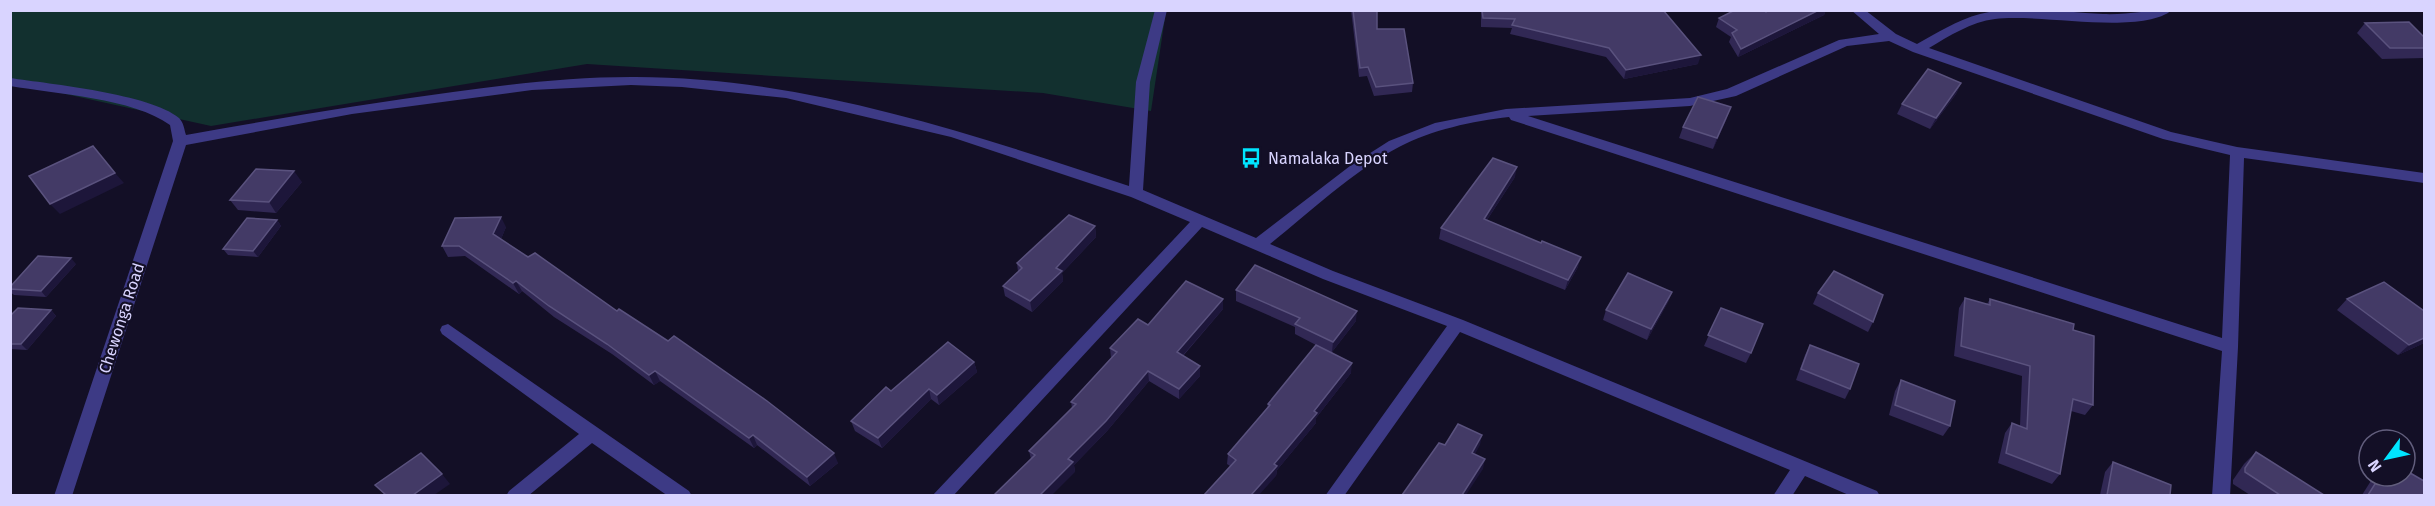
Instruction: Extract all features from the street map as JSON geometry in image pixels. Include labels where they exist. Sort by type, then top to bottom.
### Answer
[{"type":"street","points":[[1136,193],[1143,82],[1161,10]]},
{"type":"street","points":[[1857,10],[1891,37],[1918,49],[2168,136],[2237,152],[2424,178]]},
{"type":"street","points":[[1918,49],[1960,26],[1992,15],[2032,13],[2133,19],[2151,17],[2166,10]]},
{"type":"street","points":[[1258,245],[1355,169],[1394,144],[1440,126],[1506,113],[1690,102],[1731,93],[1844,43],[1891,37]]},
{"type":"street","points":[[10,82],[117,101],[163,113],[176,123],[180,141],[352,110],[521,87],[631,81],[682,82],[786,94],[954,133],[1136,193],[1199,221],[1457,324],[1871,495]]},
{"type":"street","points":[[1506,113],[2230,347]]},
{"type":"street","name":"Chewonga Road","points":[[63,495],[180,141]]},
{"type":"street","points":[[2221,495],[2230,347],[2237,152]]},
{"type":"street","points":[[941,495],[1199,221]]},
{"type":"street","points":[[1334,495],[1457,324]]},
{"type":"street","points":[[448,330],[591,434],[683,495]]},
{"type":"street","points":[[514,495],[591,434]]},
{"type":"street","points":[[1782,495],[1801,468]]},
{"type":"green space","points":[[11,11],[1166,11],[1151,111],[1043,93],[587,64],[211,126],[11,82]]},
{"type":"building","points":[[1353,10],[1377,10],[1377,29],[1404,29],[1413,83],[1376,87],[1368,67],[1360,68]]},
{"type":"building","points":[[1482,10],[1663,10],[1701,55],[1626,70],[1609,48],[1512,25],[1515,19],[1483,18]]},
{"type":"building","points":[[1735,10],[1764,10],[1766,12],[1768,10],[1819,10],[1741,49],[1732,33],[1737,30],[1719,18]]},
{"type":"building","points":[[2409,22],[2424,37],[2424,48],[2390,48],[2365,23]]},
{"type":"building","points":[[1928,69],[1961,83],[1936,118],[1902,104]]},
{"type":"building","points":[[1698,97],[1731,107],[1717,138],[1683,127]]},
{"type":"building","points":[[93,146],[115,173],[50,204],[29,176]]},
{"type":"building","points":[[1493,158],[1517,167],[1484,219],[1581,257],[1568,280],[1441,228]]},
{"type":"building","points":[[256,169],[294,171],[269,202],[230,200]]},
{"type":"building","points":[[1069,215],[1095,226],[1056,268],[1062,271],[1030,301],[1003,286],[1022,268],[1017,263]]},
{"type":"building","points":[[501,217],[493,234],[528,257],[535,253],[617,311],[619,309],[668,341],[674,336],[767,401],[834,453],[807,477],[753,435],[749,438],[655,371],[649,375],[516,281],[513,283],[459,246],[442,246],[455,218]]},
{"type":"building","points":[[247,218],[277,220],[253,251],[223,249]]},
{"type":"building","points":[[38,256],[71,258],[41,291],[10,289],[10,287]]},
{"type":"building","points":[[1255,265],[1357,311],[1333,342],[1295,324],[1300,318],[1236,290]]},
{"type":"building","points":[[1834,271],[1883,295],[1873,322],[1818,293]]},
{"type":"building","points":[[1628,273],[1672,292],[1651,329],[1606,310]]},
{"type":"building","points":[[1186,281],[1223,299],[1177,352],[1200,366],[1179,389],[1148,371],[1106,421],[1068,459],[1073,462],[1040,495],[994,495],[1035,455],[1029,451],[1076,404],[1071,402],[1117,352],[1110,348],[1138,319],[1148,325]]},
{"type":"building","points":[[2384,282],[2424,311],[2424,338],[2409,345],[2347,299]]},
{"type":"building","points":[[1965,298],[1990,305],[1990,299],[2074,324],[2073,330],[2094,336],[2093,405],[2073,399],[2060,474],[2006,453],[2012,423],[2027,429],[2030,366],[1961,346]]},
{"type":"building","points":[[18,308],[51,310],[21,344],[10,344],[10,316]]},
{"type":"building","points":[[1721,308],[1763,324],[1751,353],[1708,335]]},
{"type":"building","points":[[948,342],[974,362],[937,395],[929,389],[878,438],[851,421],[886,387],[891,391]]},
{"type":"building","points":[[1316,345],[1352,363],[1314,411],[1317,413],[1274,464],[1277,466],[1251,495],[1204,495],[1236,460],[1228,454],[1270,405],[1268,404]]},
{"type":"building","points":[[1810,345],[1859,364],[1850,389],[1801,369]]},
{"type":"building","points":[[1901,380],[1955,401],[1950,426],[1895,405]]},
{"type":"building","points":[[1458,424],[1482,435],[1472,453],[1485,459],[1462,495],[1402,495],[1439,443],[1445,445]]},
{"type":"building","points":[[2256,452],[2324,495],[2280,495],[2245,472],[2245,468]]},
{"type":"building","points":[[421,453],[442,474],[413,495],[386,495],[375,485]]},
{"type":"building","points":[[2113,462],[2171,485],[2170,495],[2107,495]]},
{"type":"building","points":[[2417,477],[2424,481],[2424,495],[2368,495],[2372,488],[2417,488]]},
{"type":"place","name":"Namalaka Depot","points":[[1251,158]]}]
